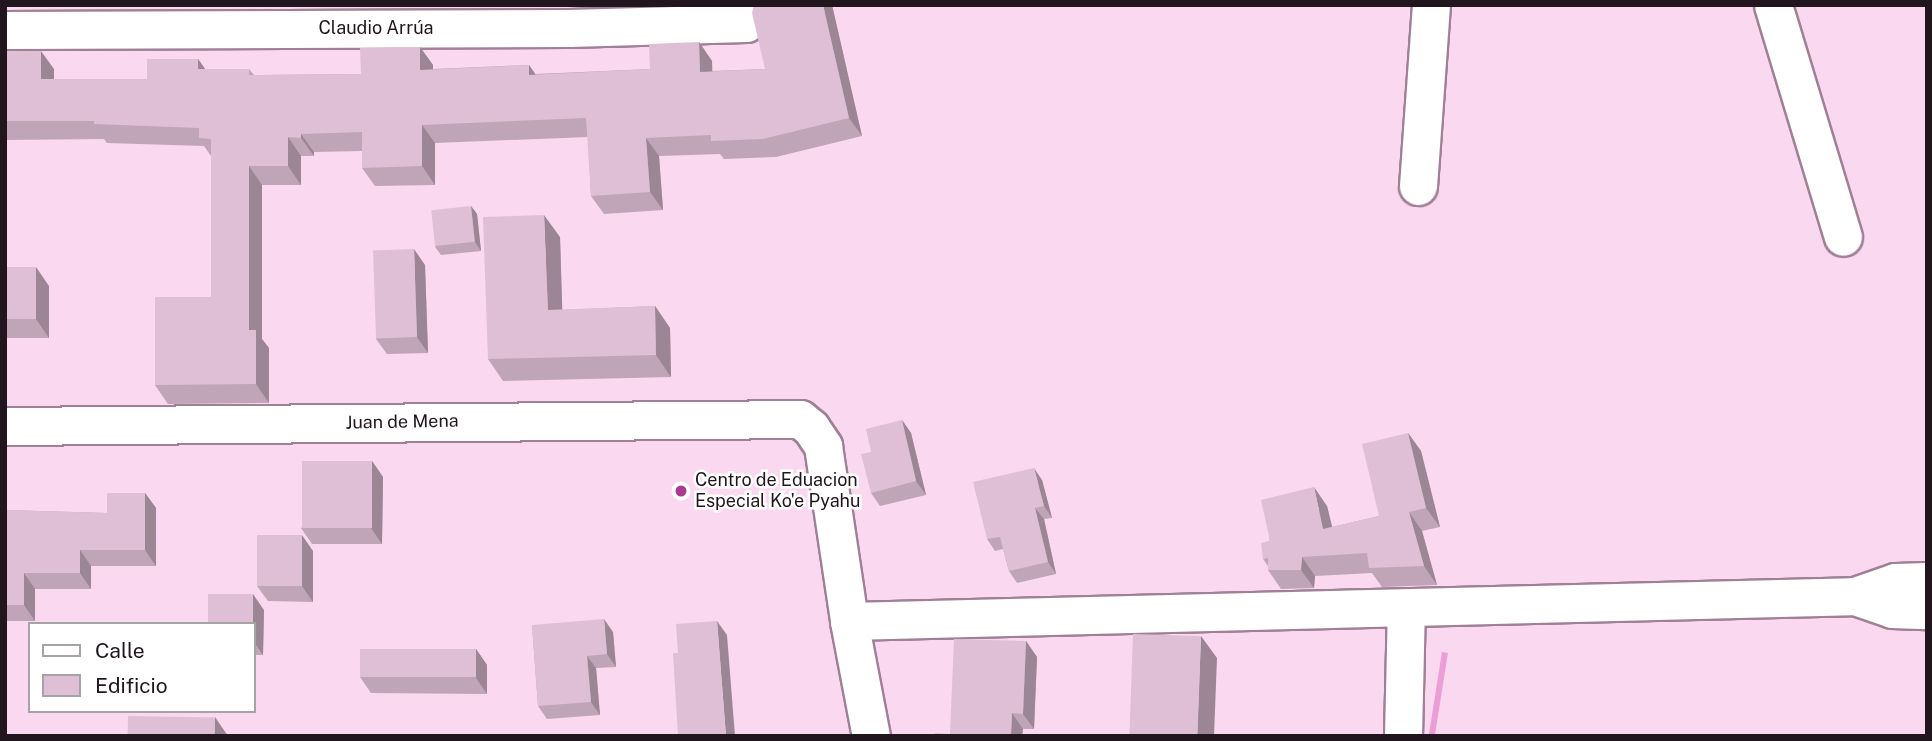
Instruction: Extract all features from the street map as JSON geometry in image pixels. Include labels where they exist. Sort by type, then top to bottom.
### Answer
[{"type":"street","points":[[1418,186],[1431,5]]},
{"type":"street","points":[[1773,5],[1843,237]]},
{"type":"street","name":"Claudio Arrúa","points":[[5,30],[219,17],[569,16],[746,23]]},
{"type":"street","name":"Juan de Mena","points":[[5,426],[800,418],[811,428],[823,446],[849,621]]},
{"type":"street","points":[[871,736],[849,621],[1855,596],[1895,582],[1927,581]]},
{"type":"street","points":[[1855,596],[1892,609],[1927,610]]},
{"type":"street","points":[[1404,736],[1406,608]]},
{"type":"shaded area","points":[[1442,652],[1448,653],[1435,736],[1429,735]]},
{"type":"building","points":[[754,5],[823,5],[849,118],[763,139],[711,141],[711,135],[646,138],[650,192],[591,196],[586,118],[422,125],[422,166],[362,168],[362,132],[301,134],[301,138],[288,137],[288,166],[249,166],[249,330],[256,330],[256,384],[155,385],[155,297],[211,297],[211,139],[199,138],[199,128],[94,124],[94,121],[5,121],[5,51],[41,51],[41,79],[147,79],[147,59],[198,59],[198,69],[249,69],[249,75],[361,74],[360,48],[420,47],[420,70],[529,65],[529,75],[650,69],[649,44],[699,42],[700,72],[765,69],[752,13]]},
{"type":"building","points":[[471,206],[475,242],[435,246],[431,210]]},
{"type":"building","points":[[544,215],[548,310],[655,306],[656,355],[488,359],[483,217]]},
{"type":"building","points":[[414,249],[417,337],[376,338],[373,250]]},
{"type":"building","points":[[5,267],[36,267],[36,319],[5,319]]},
{"type":"building","points":[[902,420],[916,481],[871,493],[861,454],[871,452],[866,429]]},
{"type":"building","points":[[1408,433],[1426,508],[1409,512],[1424,566],[1369,568],[1367,553],[1302,557],[1301,570],[1268,570],[1268,558],[1263,559],[1261,543],[1269,541],[1269,536],[1261,500],[1314,487],[1323,529],[1379,516],[1362,444]]},
{"type":"building","points":[[302,461],[372,461],[372,528],[302,528]]},
{"type":"building","points":[[1034,468],[1044,506],[1035,508],[1048,562],[1009,571],[1000,537],[987,539],[973,482]]},
{"type":"building","points":[[107,493],[145,493],[145,550],[80,550],[80,573],[24,573],[24,605],[5,605],[5,510],[107,513]]},
{"type":"building","points":[[257,535],[302,535],[302,586],[257,586]]},
{"type":"building","points":[[208,594],[253,594],[253,622],[208,622]]},
{"type":"building","points":[[604,619],[607,654],[587,656],[591,702],[538,706],[532,625]]},
{"type":"building","points":[[717,621],[726,736],[678,736],[673,653],[678,653],[676,624]]},
{"type":"building","points":[[1133,634],[1201,636],[1197,736],[1129,736]]},
{"type":"building","points":[[954,639],[1026,641],[1023,714],[1012,713],[1011,736],[934,736],[935,733],[950,734]]},
{"type":"building","points":[[360,649],[476,649],[476,677],[360,677]]},
{"type":"building","points":[[128,716],[215,718],[215,736],[128,736]]},
{"type":"place","name":"Centro de Eduacion Especial Ko'e Pyahu","points":[[681,491]]}]
